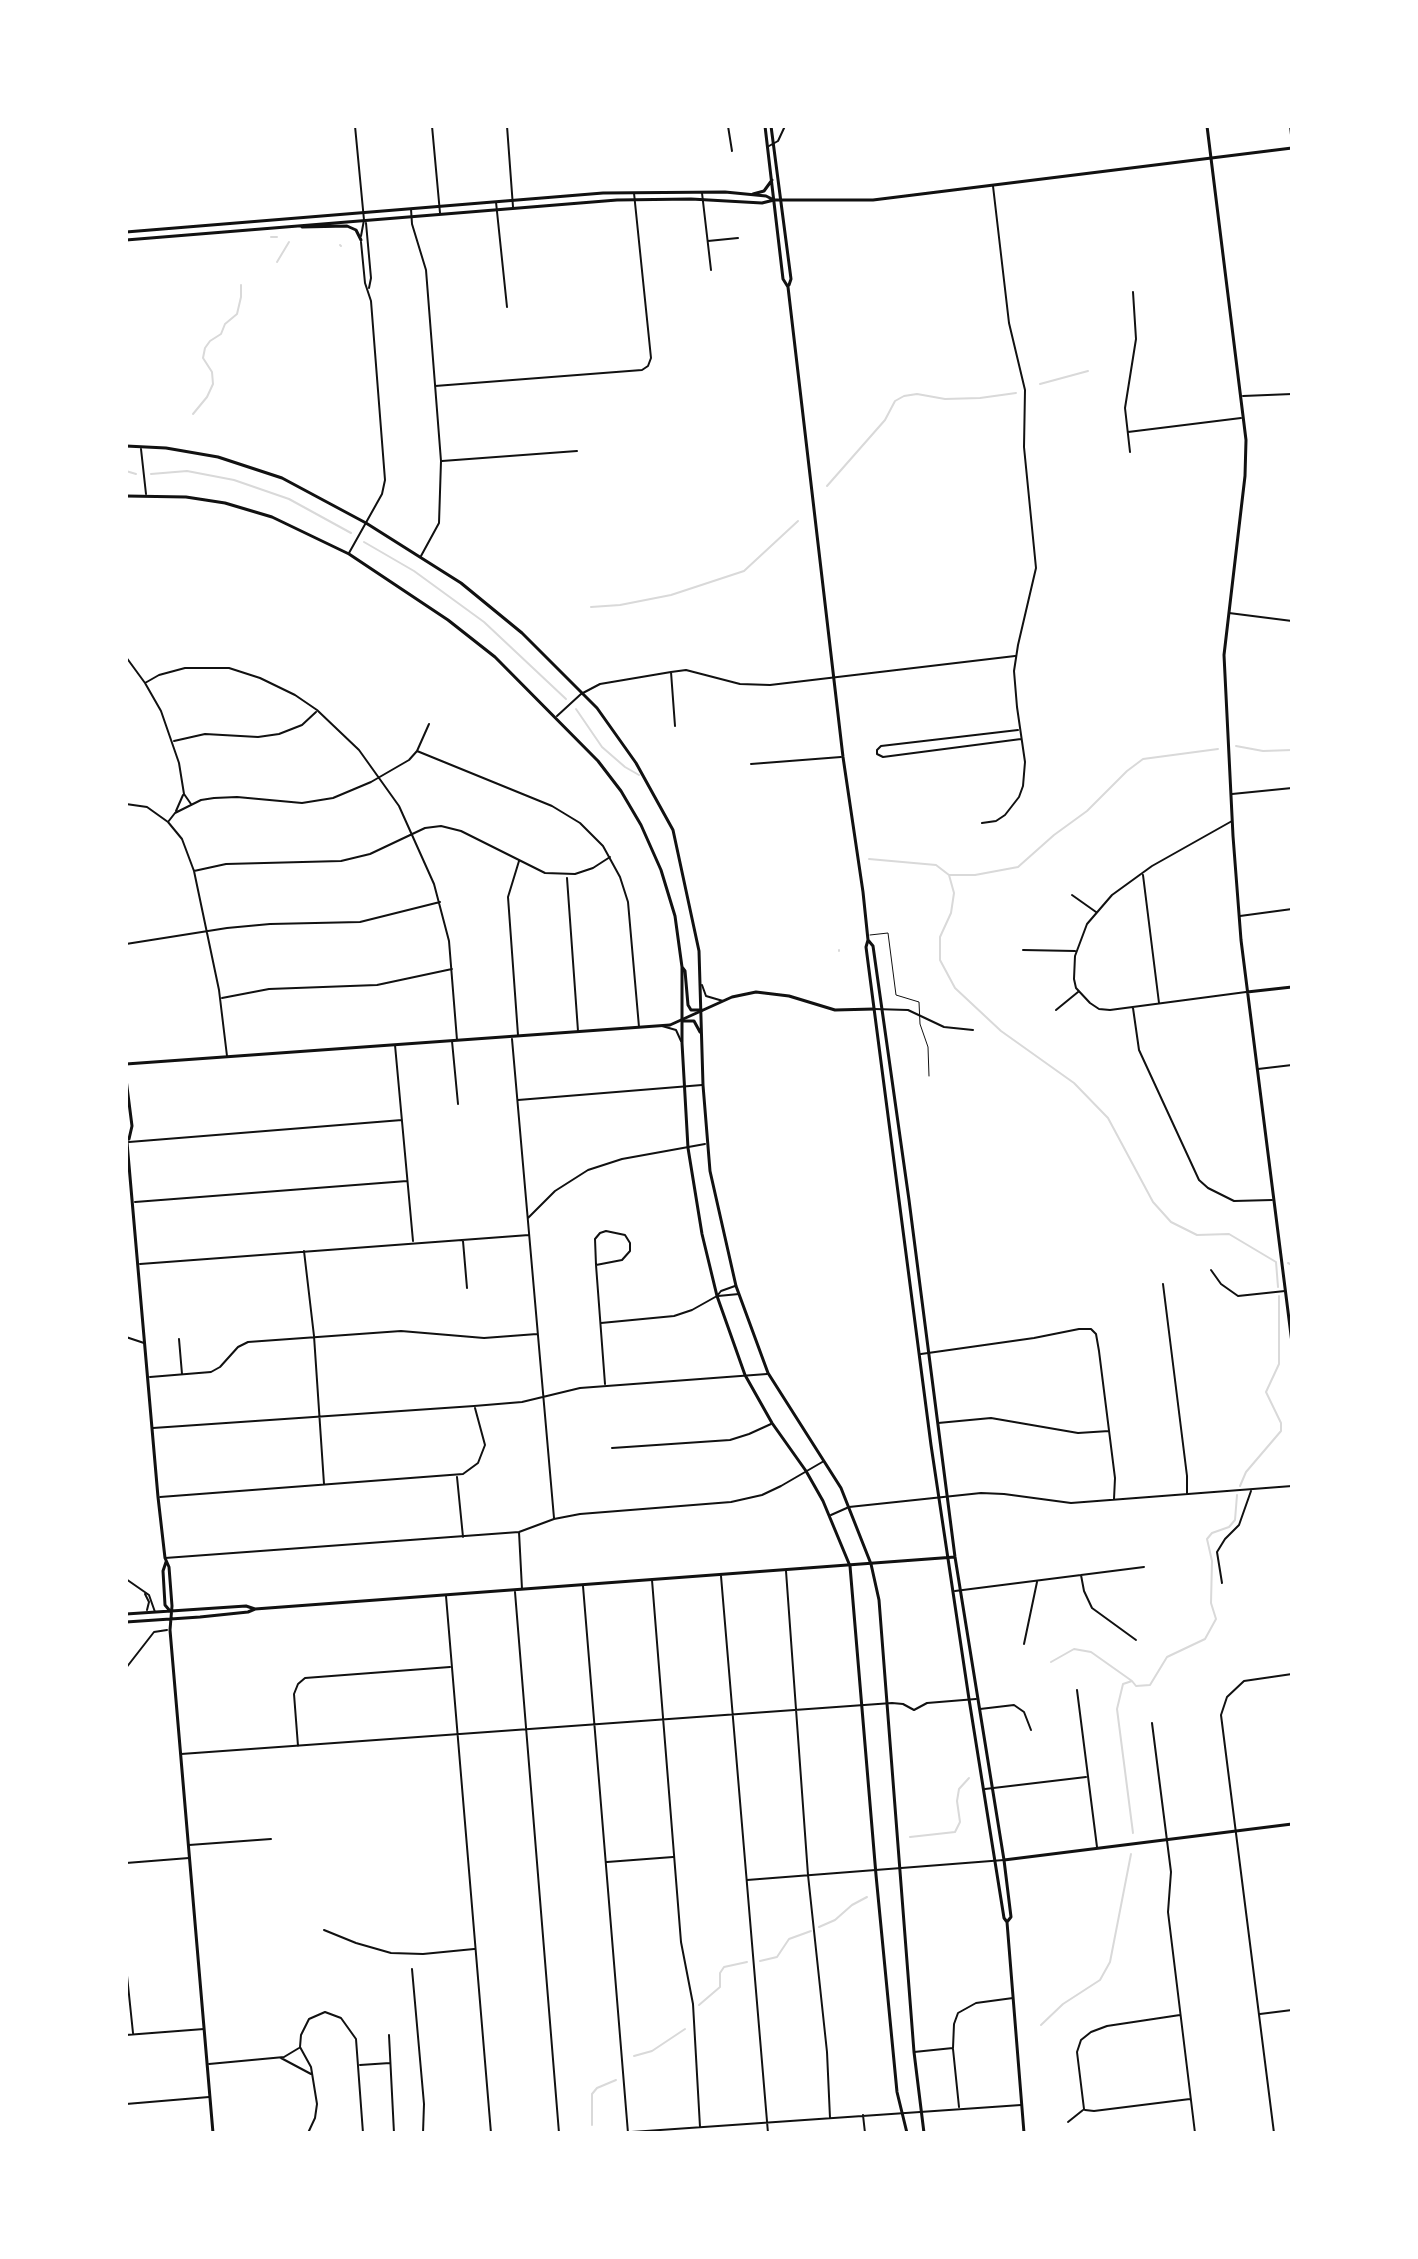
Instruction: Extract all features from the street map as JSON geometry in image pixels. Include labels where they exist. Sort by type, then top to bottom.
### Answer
[{"type":"main road","points":[[765,126],[783,279],[788,287],[833,678],[868,938],[866,947],[939,1499],[1007,1922],[1024,2133]]},
{"type":"main road","points":[[771,126],[791,279],[788,287]]},
{"type":"main road","points":[[1207,126],[1244,417],[1245,476],[1228,613],[1224,674],[1232,821],[1247,992],[1292,1342]]},
{"type":"main road","points":[[126,240],[635,200],[762,203],[774,200],[873,200],[1292,146]]},
{"type":"main road","points":[[751,195],[764,191],[772,180]]},
{"type":"main road","points":[[126,232],[634,192],[702,192],[766,196],[774,200]]},
{"type":"main road","points":[[299,226],[309,229],[347,226],[356,230],[361,240]]},
{"type":"main road","points":[[126,446],[140,445],[218,457],[282,478],[366,523],[461,583],[522,633],[597,708],[636,763],[673,830],[695,922],[703,1010],[701,1035],[706,1144],[736,1286],[768,1373],[825,1460],[849,1507],[871,1564],[879,1600],[914,2052],[924,2133]]},
{"type":"main road","points":[[126,496],[186,497],[225,503],[272,517],[349,554],[437,612],[482,647],[598,761],[641,825],[666,885],[675,916],[682,967],[683,1087],[688,1148],[702,1234],[717,1296],[745,1375],[831,1515],[850,1566],[897,2092],[907,2133]]},
{"type":"main road","points":[[868,938],[873,946],[882,1009],[946,1498],[1004,1860],[1011,1917],[1007,1922]]},
{"type":"main road","points":[[682,967],[688,1005],[694,1011],[703,1010]]},
{"type":"main road","points":[[1247,992],[1292,987]]},
{"type":"main road","points":[[126,1064],[661,1026],[681,1021],[745,994],[765,992],[835,1010],[874,1009]]},
{"type":"main road","points":[[681,1021],[694,1021],[701,1035]]},
{"type":"main road","points":[[126,1079],[132,1126],[128,1166],[166,1560],[163,1571],[165,1605],[170,1611],[213,2133]]},
{"type":"main road","points":[[126,1131],[129,1140]]},
{"type":"main road","points":[[126,1622],[255,1609],[955,1557]]},
{"type":"main road","points":[[126,1614],[246,1606],[255,1609]]},
{"type":"main road","points":[[1004,1860],[1292,1824]]},
{"type":"street","points":[[349,554],[382,494],[385,480],[369,289],[371,278],[355,126]]},
{"type":"street","points":[[432,126],[440,214]]},
{"type":"street","points":[[507,126],[513,208]]},
{"type":"street","points":[[728,126],[732,151]]},
{"type":"street","points":[[767,146],[778,141],[785,126]]},
{"type":"street","points":[[1290,126],[1292,146]]},
{"type":"street","points":[[982,823],[996,821],[1005,815],[1019,797],[1025,773],[1014,683],[1016,656],[1037,558],[1024,447],[1025,390],[1009,323],[993,186]]},
{"type":"street","points":[[435,386],[642,370],[648,366],[651,358],[634,192]]},
{"type":"street","points":[[702,192],[711,270]]},
{"type":"street","points":[[496,202],[507,307]]},
{"type":"street","points":[[411,209],[426,270],[441,461],[440,516],[434,535],[421,556]]},
{"type":"street","points":[[364,220],[361,240],[365,283],[369,289]]},
{"type":"street","points":[[707,241],[738,238]]},
{"type":"street","points":[[1130,452],[1126,388],[1136,339],[1133,292]]},
{"type":"street","points":[[1242,396],[1292,394]]},
{"type":"street","points":[[1127,432],[1244,417]]},
{"type":"street","points":[[140,445],[146,495]]},
{"type":"street","points":[[441,461],[577,451]]},
{"type":"street","points":[[1228,613],[1292,621]]},
{"type":"street","points":[[555,719],[581,694],[600,684],[671,672],[686,670],[755,686],[1016,656]]},
{"type":"street","points":[[126,657],[145,683],[173,742],[184,794],[191,805]]},
{"type":"street","points":[[145,683],[159,675],[185,668],[229,668],[279,686],[317,710],[359,750],[380,777],[414,834],[446,923],[452,969],[458,1104]]},
{"type":"street","points":[[671,672],[675,726]]},
{"type":"street","points":[[173,742],[205,734],[258,737],[279,734],[302,725],[317,710]]},
{"type":"street","points":[[175,813],[201,800],[224,797],[313,803],[354,791],[403,764],[417,751],[429,724]]},
{"type":"street","points":[[1020,729],[881,746],[877,754],[883,757],[1022,739]]},
{"type":"street","points":[[417,751],[565,813],[591,832],[610,857],[628,902],[639,1028]]},
{"type":"street","points":[[751,764],[843,757]]},
{"type":"street","points":[[1231,794],[1292,788]]},
{"type":"street","points":[[168,822],[184,794]]},
{"type":"street","points":[[126,804],[147,807],[168,822],[182,839],[194,871],[209,931],[221,998],[227,1057]]},
{"type":"street","points":[[1232,821],[1142,873],[1112,895],[1087,924],[1077,951],[1074,979],[1079,992],[1099,1009],[1133,1008],[1247,992]]},
{"type":"street","points":[[194,871],[226,864],[341,861],[370,854],[432,827],[451,827],[545,873],[567,875],[593,868],[610,857]]},
{"type":"street","points":[[519,861],[508,897],[518,1100],[554,1519]]},
{"type":"street","points":[[1142,873],[1159,1005]]},
{"type":"street","points":[[567,875],[578,1032]]},
{"type":"street","points":[[1072,895],[1097,913]]},
{"type":"street","points":[[126,944],[270,924],[360,922],[440,902]]},
{"type":"street","points":[[1239,916],[1292,909]]},
{"type":"street","points":[[1023,950],[1077,951]]},
{"type":"street","points":[[221,998],[269,989],[377,985],[452,969]]},
{"type":"street","points":[[701,983],[706,996],[724,1001]]},
{"type":"street","points":[[1056,1010],[1079,992]]},
{"type":"street","points":[[1133,1008],[1139,1050],[1199,1180],[1234,1201],[1274,1200]]},
{"type":"street","points":[[874,1009],[899,1009],[919,1014],[944,1027],[973,1030]]},
{"type":"street","points":[[661,1026],[676,1030],[682,1043]]},
{"type":"street","points":[[395,1045],[413,1242]]},
{"type":"street","points":[[1257,1069],[1292,1065]]},
{"type":"street","points":[[518,1100],[703,1085]]},
{"type":"street","points":[[129,1140],[402,1120]]},
{"type":"street","points":[[528,1218],[555,1191],[588,1170],[622,1159],[706,1144]]},
{"type":"street","points":[[133,1202],[407,1181]]},
{"type":"street","points":[[596,1265],[626,1257],[631,1247],[627,1237],[606,1231],[598,1234],[594,1241],[605,1385]]},
{"type":"street","points":[[139,1264],[529,1235]]},
{"type":"street","points":[[463,1240],[467,1288]]},
{"type":"street","points":[[304,1251],[314,1336],[324,1485]]},
{"type":"street","points":[[1211,1270],[1221,1284],[1238,1296],[1285,1291]]},
{"type":"street","points":[[1163,1284],[1187,1494]]},
{"type":"street","points":[[601,1323],[674,1316],[692,1310],[721,1291],[736,1286]]},
{"type":"street","points":[[717,1296],[739,1294]]},
{"type":"street","points":[[920,1354],[1034,1338],[1086,1327],[1091,1329],[1097,1338],[1115,1478],[1114,1500]]},
{"type":"street","points":[[148,1377],[211,1372],[220,1367],[238,1347],[248,1342],[401,1331],[484,1338],[537,1334]]},
{"type":"street","points":[[126,1337],[146,1344]]},
{"type":"street","points":[[179,1339],[182,1375]]},
{"type":"street","points":[[153,1428],[474,1406],[543,1398],[605,1385],[768,1373]]},
{"type":"street","points":[[158,1497],[457,1475],[471,1470],[484,1454],[484,1433],[474,1406]]},
{"type":"street","points":[[937,1424],[991,1418],[1078,1433],[1109,1431]]},
{"type":"street","points":[[612,1448],[730,1440],[772,1423]]},
{"type":"street","points":[[166,1560],[519,1532],[554,1519],[600,1511],[741,1500],[762,1495],[825,1460]]},
{"type":"street","points":[[457,1475],[463,1537]]},
{"type":"street","points":[[831,1515],[849,1507],[994,1493],[1061,1503],[1292,1486]]},
{"type":"street","points":[[1222,1583],[1217,1552],[1239,1525],[1251,1489]]},
{"type":"street","points":[[519,1532],[523,1590]]},
{"type":"street","points":[[953,1592],[1144,1567]]},
{"type":"street","points":[[786,1571],[808,1875],[827,2052],[830,2118]]},
{"type":"street","points":[[721,1575],[768,2133]]},
{"type":"street","points":[[1081,1575],[1092,1608],[1136,1640]]},
{"type":"street","points":[[126,1579],[151,1598],[155,1612]]},
{"type":"street","points":[[652,1580],[681,1942],[693,2004],[697,2133]]},
{"type":"street","points":[[1024,1644],[1037,1581]]},
{"type":"street","points":[[583,1586],[628,2133]]},
{"type":"street","points":[[515,1590],[559,2133]]},
{"type":"street","points":[[144,1593],[149,1602],[145,1613]]},
{"type":"street","points":[[445,1595],[491,2133]]},
{"type":"street","points":[[126,1668],[154,1632],[170,1630]]},
{"type":"street","points":[[298,1746],[294,1694],[301,1682],[310,1676],[452,1667]]},
{"type":"street","points":[[1274,2133],[1221,1715],[1230,1693],[1247,1680],[1292,1674]]},
{"type":"street","points":[[1077,1690],[1097,1848]]},
{"type":"street","points":[[180,1754],[886,1704],[903,1704],[914,1710],[927,1703],[977,1699]]},
{"type":"street","points":[[979,1709],[1014,1705],[1024,1712],[1031,1730]]},
{"type":"street","points":[[1152,1723],[1171,1872],[1168,1912],[1195,2133]]},
{"type":"street","points":[[984,1789],[1088,1777]]},
{"type":"street","points":[[126,1833],[127,1863],[189,1858]]},
{"type":"street","points":[[188,1845],[271,1839]]},
{"type":"street","points":[[606,1862],[674,1857]]},
{"type":"street","points":[[746,1880],[1004,1860]]},
{"type":"street","points":[[324,1930],[391,1953],[423,1954],[475,1949]]},
{"type":"street","points":[[126,1966],[133,2034]]},
{"type":"street","points":[[412,1969],[424,2104],[423,2133]]},
{"type":"street","points":[[959,2109],[953,2048],[954,2024],[958,2013],[976,2003],[1014,1998]]},
{"type":"street","points":[[1259,2014],[1292,2010]]},
{"type":"street","points":[[308,2133],[317,2104],[309,2064],[300,2047],[309,2019],[319,2013],[334,2014],[349,2027],[356,2039],[363,2133]]},
{"type":"street","points":[[1084,2109],[1077,2052],[1081,2040],[1107,2026],[1180,2015]]},
{"type":"street","points":[[126,2035],[204,2029]]},
{"type":"street","points":[[389,2035],[394,2133]]},
{"type":"street","points":[[207,2065],[280,2058],[291,2055],[300,2047]]},
{"type":"street","points":[[914,2052],[953,2048]]},
{"type":"street","points":[[280,2058],[311,2075]]},
{"type":"street","points":[[359,2065],[391,2063]]},
{"type":"street","points":[[126,2104],[210,2097]]},
{"type":"street","points":[[1084,2109],[1094,2111],[1191,2099]]},
{"type":"street","points":[[617,2133],[1022,2105]]},
{"type":"street","points":[[1068,2122],[1084,2109]]},
{"type":"street","points":[[863,2115],[865,2133]]},
{"type":"lane","points":[[868,938],[888,933],[896,995],[919,1002],[928,1047],[929,1076]]},
{"type":"waterway","points":[[271,237],[277,237]]},
{"type":"waterway","points":[[277,262],[289,242]]},
{"type":"waterway","points":[[193,414],[213,384],[212,372],[203,358],[205,348],[237,314],[241,285]]},
{"type":"waterway","points":[[1040,384],[1088,371]]},
{"type":"waterway","points":[[827,486],[885,420],[895,401],[904,396],[917,394],[945,399],[1016,393]]},
{"type":"waterway","points":[[126,471],[136,474]]},
{"type":"waterway","points":[[151,474],[187,471],[234,480],[289,499],[351,533]]},
{"type":"waterway","points":[[591,607],[671,595],[744,571],[798,521]]},
{"type":"waterway","points":[[364,542],[414,571],[484,622],[566,699]]},
{"type":"waterway","points":[[576,709],[602,747],[639,775]]},
{"type":"waterway","points":[[1236,746],[1263,751],[1292,750]]},
{"type":"waterway","points":[[949,875],[975,875],[1018,867],[1087,811],[1143,759],[1218,749]]},
{"type":"waterway","points":[[869,859],[936,865],[949,875],[954,893],[951,913],[940,937],[940,960],[955,988],[1001,1031],[1074,1083],[1108,1118],[1153,1202],[1171,1222],[1197,1235],[1229,1234],[1276,1262],[1278,1287]]},
{"type":"waterway","points":[[1288,1263],[1292,1265]]},
{"type":"waterway","points":[[1240,1486],[1246,1472],[1281,1431],[1281,1423],[1266,1392],[1279,1364],[1279,1296]]},
{"type":"waterway","points":[[1133,1833],[1117,1709],[1123,1684],[1132,1681],[1136,1686],[1150,1685],[1167,1657],[1205,1639],[1216,1619],[1211,1603],[1212,1561],[1207,1539],[1212,1533],[1229,1527],[1235,1520],[1237,1495]]},
{"type":"waterway","points":[[1051,1662],[1074,1649],[1091,1652],[1132,1681]]},
{"type":"waterway","points":[[910,1837],[955,1832],[960,1822],[959,1789],[969,1778]]},
{"type":"waterway","points":[[1041,2025],[1063,2004],[1100,1980],[1110,1962],[1131,1854]]},
{"type":"waterway","points":[[819,1927],[835,1920],[867,1897]]},
{"type":"waterway","points":[[760,1961],[777,1957],[789,1939],[811,1931]]},
{"type":"waterway","points":[[699,2005],[720,1987],[720,1973],[724,1967],[747,1962]]},
{"type":"waterway","points":[[634,2056],[652,2051],[685,2029]]},
{"type":"waterway","points":[[592,2125],[592,2094],[597,2088],[616,2080]]}]
